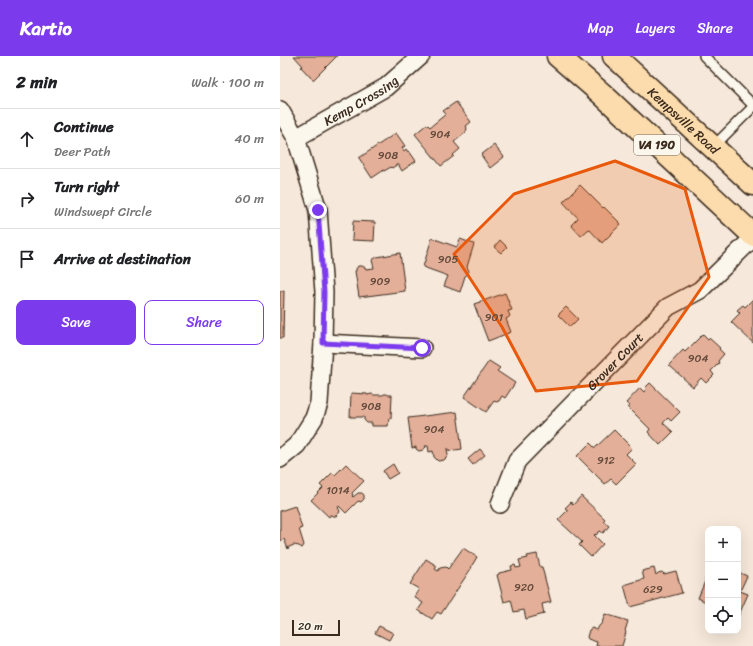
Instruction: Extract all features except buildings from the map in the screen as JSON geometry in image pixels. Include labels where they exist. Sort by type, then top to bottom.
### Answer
[{"type":"main road","name":"VA 190","points":[[558,56],[602,94],[753,235]]},
{"type":"main road","name":"Kempsville Road","points":[[614,56],[753,184]]},
{"type":"street","name":"Kemp Crossing","points":[[296,138],[386,86],[421,56]]},
{"type":"street","points":[[280,110],[296,138],[318,210],[324,292],[323,343],[319,403],[314,418],[297,445],[280,459]]},
{"type":"street","name":"Grover Court","points":[[500,504],[517,461],[668,306],[700,290],[753,238]]},
{"type":"street","points":[[323,343],[422,348]]},
{"type":"lane","points":[[704,56],[753,106],[713,147]]},
{"type":"highlighted area","points":[[615,161],[685,189],[709,277],[637,381],[536,391],[502,327],[454,254],[514,194]]},
{"type":"route","points":[[318,210],[324,292],[323,343],[422,348]]}]
